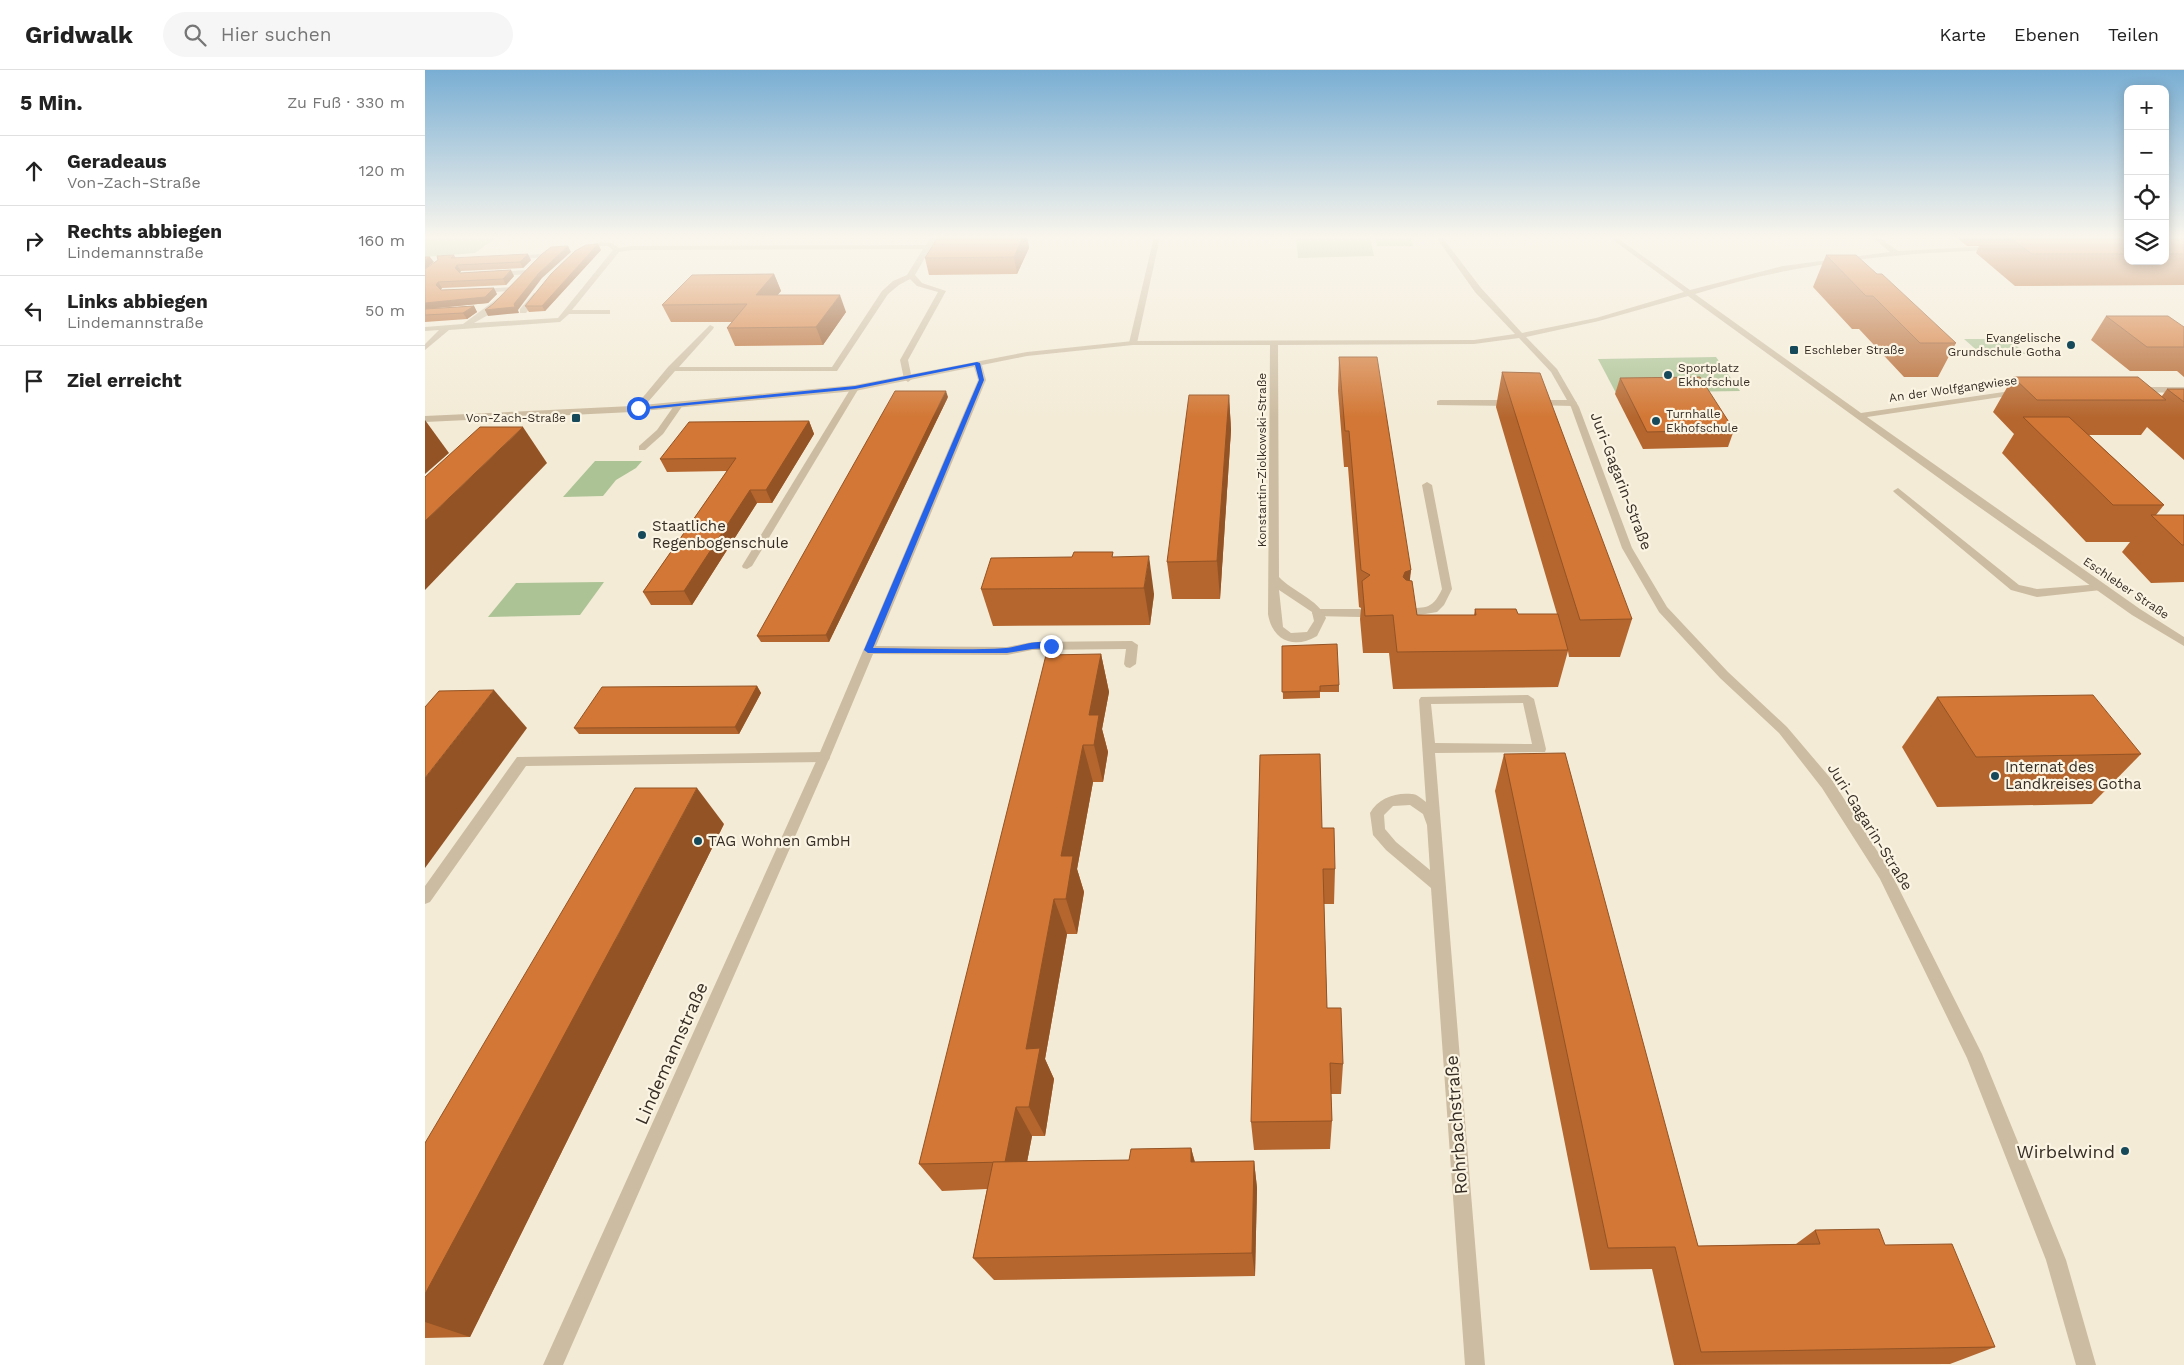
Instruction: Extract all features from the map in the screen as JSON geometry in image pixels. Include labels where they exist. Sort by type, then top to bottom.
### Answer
[{"type":"street","points":[[463,327],[501,297]]},
{"type":"street","points":[[523,311],[535,297]]},
{"type":"street","points":[[425,329],[560,320],[578,297]]},
{"type":"street","points":[[671,369],[834,369],[882,297]]},
{"type":"street","points":[[907,379],[904,360],[938,297]]},
{"type":"street","points":[[1133,343],[1143,297]]},
{"type":"street","name":"Juri-Gagarin-Straße","points":[[1485,297],[1554,371],[1573,403],[1627,548],[1663,609],[1724,675],[1783,730],[1827,784],[1885,875],[1974,1054],[2056,1260],[2085,1365]]},
{"type":"street","points":[[425,419],[638,408],[855,388],[907,379],[977,363],[1072,348],[1133,343],[1474,342],[1522,336],[1629,311],[1676,297]]},
{"type":"street","name":"Eschleber Straße","points":[[1693,297],[2101,587],[2184,642]]},
{"type":"street","points":[[473,308],[491,307]]},
{"type":"street","points":[[566,312],[607,312]]},
{"type":"street","points":[[638,408],[710,327]]},
{"type":"street","points":[[425,348],[446,328]]},
{"type":"street","name":"Konstantin-Ziolkowski-Straße","points":[[1275,342],[1274,578],[1275,621],[1277,629],[1285,636],[1302,637],[1314,632],[1320,618],[1318,613]]},
{"type":"street","name":"Lindemannstraße","points":[[553,1365],[824,757],[982,380],[977,363]]},
{"type":"street","points":[[747,566],[855,388]]},
{"type":"street","name":"An der Wolfgangwiese","points":[[1858,416],[2031,390]]},
{"type":"street","points":[[2126,390],[2184,390]]},
{"type":"street","points":[[2172,390],[2184,399]]},
{"type":"street","points":[[1440,403],[1573,403]]},
{"type":"street","points":[[642,448],[660,432],[679,404]]},
{"type":"street","points":[[497,426],[509,415]]},
{"type":"street","points":[[1407,613],[1431,612],[1441,603],[1447,589],[1427,485]]},
{"type":"street","points":[[1898,491],[2015,588],[2037,593],[2101,587]]},
{"type":"street","points":[[1274,578],[1284,589],[1310,605],[1318,613],[1360,613]]},
{"type":"street","points":[[868,650],[1007,651],[1032,646],[1132,645],[1130,664]]},
{"type":"street","name":"Rohrbachstraße","points":[[1429,748],[1540,749],[1528,699],[1425,700],[1437,884],[1475,1365]]},
{"type":"street","points":[[425,898],[523,761],[824,757]]},
{"type":"street","points":[[1434,825],[1428,811],[1412,799],[1390,801],[1377,813],[1378,831],[1391,846],[1437,884]]},
{"type":"green space","points":[[1964,339],[2009,339],[2026,354],[1981,354]]},
{"type":"green space","name":"Sportplatz Ekhofschule","points":[[1716,357],[1740,391],[1616,393],[1598,359]]},
{"type":"green space","points":[[595,461],[642,461],[636,468],[616,480],[603,496],[563,497]]},
{"type":"green space","points":[[604,582],[580,615],[488,617],[516,583]]},
{"type":"building","points":[[425,297],[481,297],[425,303]]},
{"type":"building","points":[[499,297],[519,297],[514,304],[515,307],[485,310]]},
{"type":"building","points":[[532,297],[550,297],[542,306],[525,306]]},
{"type":"building","points":[[670,297],[838,297],[816,327],[727,328],[747,304],[662,305]]},
{"type":"building","points":[[1874,297],[1907,297],[1956,343],[1920,343]]},
{"type":"building","points":[[474,306],[463,313],[425,315],[425,309]]},
{"type":"building","points":[[2106,316],[2168,316],[2184,327],[2184,347],[2147,347]]},
{"type":"building","points":[[1339,357],[1377,357],[1411,570],[1405,572],[1403,577],[1406,580],[1412,581],[1417,615],[1476,615],[1475,609],[1516,609],[1518,614],[1558,614],[1568,650],[1397,652],[1393,615],[1365,616],[1362,581],[1370,575],[1361,570],[1349,431],[1345,431]]},
{"type":"building","points":[[1502,372],[1540,373],[1632,619],[1580,620]]},
{"type":"building","points":[[1700,377],[1734,430],[1647,432],[1620,378]]},
{"type":"building","points":[[2013,377],[2138,377],[2166,400],[2037,400]]},
{"type":"building","points":[[2167,389],[2184,389],[2184,402]]},
{"type":"building","points":[[895,391],[946,391],[826,635],[757,636]]},
{"type":"building","points":[[1189,395],[1229,395],[1217,561],[1167,562]]},
{"type":"building","points":[[2023,417],[2069,417],[2164,505],[2113,505]]},
{"type":"building","points":[[809,421],[766,490],[750,490],[684,591],[643,592],[736,458],[660,459],[689,422]]},
{"type":"building","points":[[480,427],[523,427],[425,521],[425,477]]},
{"type":"building","points":[[2151,515],[2184,515],[2184,545],[2182,545]]},
{"type":"building","points":[[1074,552],[1113,552],[1112,557],[1149,556],[1144,588],[981,589],[991,558],[1072,557]]},
{"type":"building","points":[[1337,644],[1339,685],[1320,686],[1320,691],[1282,692],[1282,646]]},
{"type":"building","points":[[1101,654],[1089,715],[1099,715],[1094,745],[1083,745],[1061,856],[1073,856],[1066,899],[1054,899],[1026,1049],[1040,1048],[1029,1107],[1016,1107],[1005,1162],[919,1164],[1046,655]]},
{"type":"building","points":[[757,686],[735,727],[574,728],[602,687]]},
{"type":"building","points":[[494,690],[425,778],[425,707],[439,691]]},
{"type":"building","points":[[2093,695],[2141,754],[1976,757],[1937,697]]},
{"type":"building","points":[[1565,753],[1698,1246],[1820,1244],[1815,1230],[1879,1229],[1885,1245],[1952,1244],[1995,1347],[1701,1352],[1675,1247],[1608,1248],[1504,754]]},
{"type":"building","points":[[1320,754],[1322,828],[1334,828],[1335,869],[1323,869],[1327,1008],[1341,1008],[1343,1064],[1330,1063],[1332,1121],[1251,1122],[1260,755]]},
{"type":"building","points":[[635,788],[697,788],[425,1294],[425,1143]]},
{"type":"building","points":[[1191,1148],[1191,1162],[1254,1161],[1252,1253],[973,1258],[993,1162],[1129,1160],[1131,1149]]},
{"type":"place","name":"Evangelische Grundschule Gotha","points":[[2071,345]]},
{"type":"place","name":"Eschleber Straße","points":[[1794,350]]},
{"type":"place","name":"Sportplatz Ekhofschule","points":[[1668,375]]},
{"type":"place","name":"Von-Zach-Straße","points":[[576,418]]},
{"type":"place","name":"Turnhalle Ekhofschule","points":[[1656,421]]},
{"type":"place","name":"Staatliche Regenbogenschule","points":[[642,535]]},
{"type":"place","name":"Internat des Landkreises Gotha","points":[[1995,776]]},
{"type":"place","name":"TAG Wohnen GmbH","points":[[698,841]]},
{"type":"place","name":"Wirbelwind","points":[[2125,1151]]},
{"type":"route","points":[[638,408],[855,388],[907,379],[977,363],[982,380],[868,650],[916,649],[923,652],[1007,651],[1032,646],[1051,646]]}]
